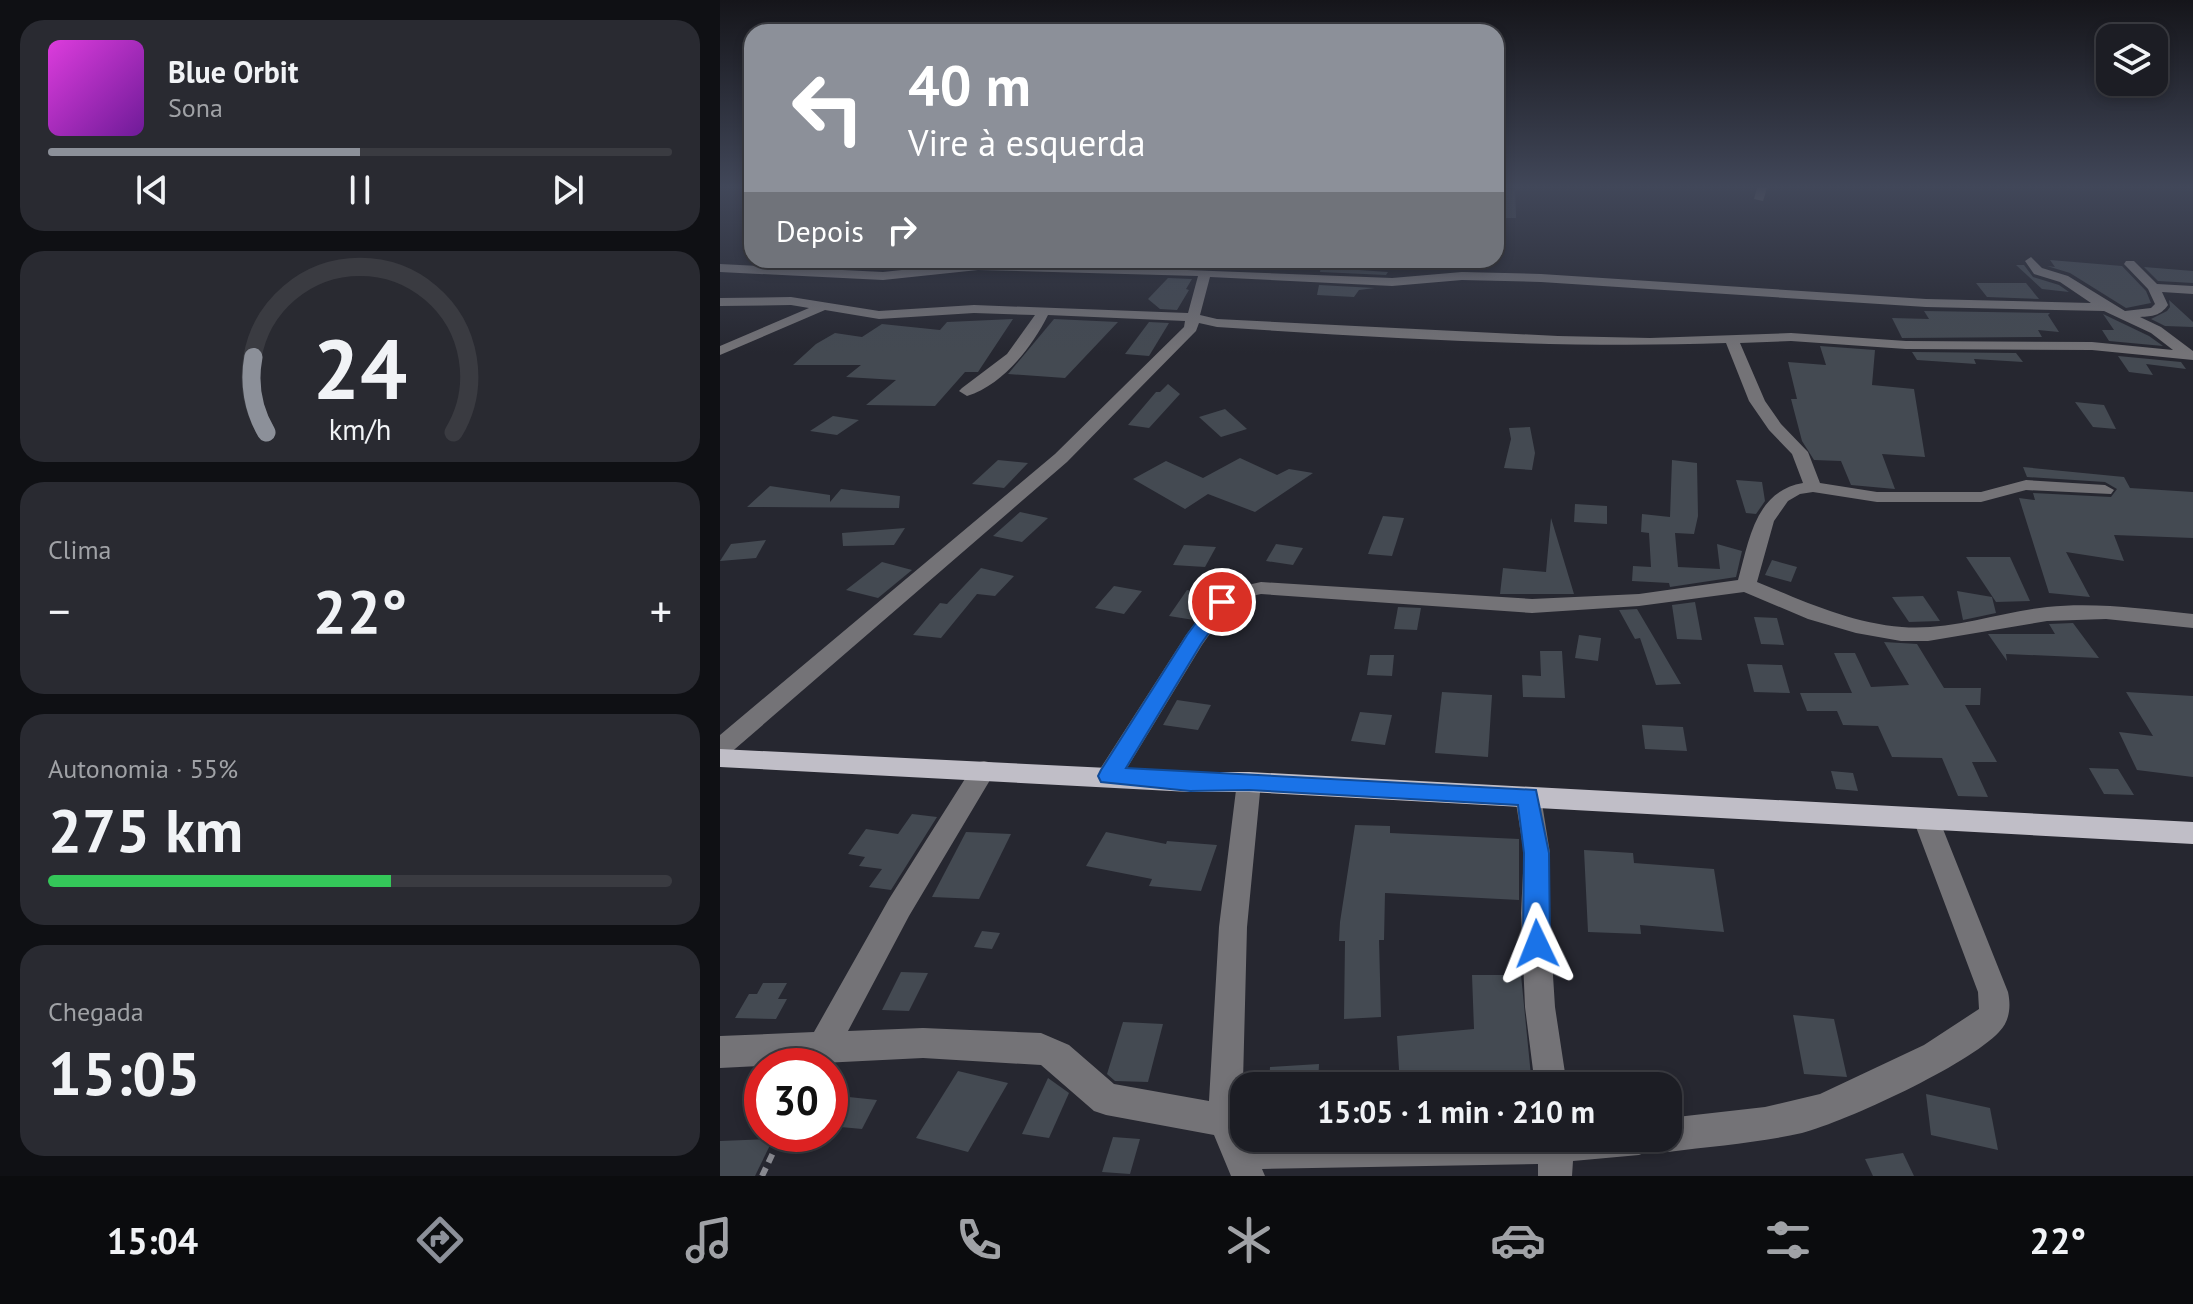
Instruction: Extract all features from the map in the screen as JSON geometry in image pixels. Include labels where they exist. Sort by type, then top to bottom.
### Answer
[{"type":"main road","points":[[720,758],[1190,782],[1249,782],[2193,833]]},
{"type":"street","points":[[2031,261],[2038,271],[2064,279],[2106,307],[2156,330],[2191,356]]},
{"type":"street","points":[[2124,315],[2160,309],[2162,305],[2154,288],[2130,264]]},
{"type":"street","points":[[720,268],[883,276],[933,268]]},
{"type":"street","points":[[1084,268],[1392,282],[1462,276],[1527,278],[1926,303],[2106,307]]},
{"type":"street","points":[[720,749],[1061,458],[1125,391],[1177,345],[1191,328],[1192,317],[1205,290],[1204,273]]},
{"type":"street","points":[[2154,288],[2193,290]]},
{"type":"street","points":[[720,302],[791,301],[890,316],[974,309],[1044,311],[1192,317],[1217,323],[1284,327],[1558,340],[1650,342],[1791,337],[1922,346],[2092,346],[2191,356]]},
{"type":"street","points":[[720,351],[824,306]]},
{"type":"street","points":[[967,391],[992,375],[1028,343],[1044,311]]},
{"type":"street","points":[[1731,338],[1757,401],[1775,427],[1800,452],[1813,487]]},
{"type":"street","points":[[1746,585],[1769,511],[1778,497],[1790,490],[1813,487],[1877,497],[1981,497],[2026,485],[2105,490]]},
{"type":"street","points":[[1109,776],[1194,640],[1222,602],[1241,592],[1261,588],[1532,606],[1639,600],[1746,585],[1815,614],[1856,626],[1901,634],[1928,634],[2047,614],[2106,612],[2193,621]]},
{"type":"street","points":[[822,1048],[901,900],[984,770]]},
{"type":"street","points":[[1249,782],[1233,927],[1225,1120],[1243,1164],[1417,1153],[1556,1154]]},
{"type":"street","points":[[1528,797],[1537,853],[1535,913],[1540,1007],[1549,1072]]},
{"type":"street","points":[[1682,1133],[1820,1111],[1934,1055],[1989,1021],[1996,1010],[1993,992],[1926,819]]},
{"type":"street","points":[[839,1048],[923,1043],[1041,1049],[1058,1056],[1106,1099],[1225,1120]]},
{"type":"street","points":[[720,1052],[744,1051]]},
{"type":"path","points":[[762,1176],[773,1152]]},
{"type":"building","points":[[2050,260],[2122,266],[2146,291],[2151,303],[2126,308],[2070,273],[2047,266],[2055,267]]},
{"type":"building","points":[[2016,265],[2024,265],[2033,277],[2059,285],[2069,292],[2042,289]]},
{"type":"building","points":[[2144,267],[2193,271],[2193,283],[2158,281]]},
{"type":"building","points":[[1321,268],[1360,268],[1388,272],[1386,275],[1320,272]]},
{"type":"building","points":[[1168,278],[1192,279],[1177,310],[1160,309],[1148,299]]},
{"type":"building","points":[[1976,283],[2026,283],[2039,299],[1987,297]]},
{"type":"building","points":[[1319,285],[1375,288],[1359,290],[1354,297],[1317,295]]},
{"type":"building","points":[[2169,300],[2193,322],[2193,327],[2165,326],[2151,319],[2167,311]]},
{"type":"building","points":[[1924,311],[2050,313],[2048,315],[2059,332],[2038,330],[2042,337],[1902,338],[1892,318],[1929,319]]},
{"type":"building","points":[[2103,314],[2163,346],[2109,341],[2102,330],[2114,330]]},
{"type":"building","points":[[1013,319],[978,372],[965,372],[935,406],[866,405],[896,380],[846,377],[861,365],[793,365],[816,344],[835,333],[862,337],[882,324],[940,330],[947,322]]},
{"type":"building","points":[[1054,319],[1118,322],[1065,378],[1008,374]]},
{"type":"building","points":[[1149,322],[1169,323],[1149,356],[1125,354]]},
{"type":"building","points":[[1820,346],[1875,350],[1872,385],[1914,389],[1925,457],[1882,454],[1895,489],[1851,485],[1841,461],[1814,460],[1802,441],[1791,399],[1797,399],[1788,362],[1826,365]]},
{"type":"building","points":[[1912,352],[2016,353],[2023,362],[1974,359],[1976,364],[1917,360]]},
{"type":"building","points":[[2118,356],[2181,362],[2186,369],[2146,364],[2153,375],[2129,372]]},
{"type":"building","points":[[1168,384],[1180,394],[1149,428],[1128,425],[1156,392]]},
{"type":"building","points":[[2075,402],[2104,405],[2116,429],[2093,427]]},
{"type":"building","points":[[1225,409],[1247,429],[1221,437],[1199,417]]},
{"type":"building","points":[[833,416],[859,420],[837,435],[810,431]]},
{"type":"building","points":[[1530,427],[1535,453],[1532,470],[1504,468],[1511,439],[1509,428]]},
{"type":"building","points":[[1240,458],[1277,475],[1289,469],[1313,473],[1255,512],[1208,494],[1185,509],[1133,479],[1166,461],[1203,478]]},
{"type":"building","points":[[998,460],[1028,463],[1004,488],[972,484]]},
{"type":"building","points":[[1672,460],[1697,463],[1698,516],[1694,534],[1675,533],[1678,567],[1720,569],[1717,544],[1742,551],[1736,577],[1670,587],[1669,583],[1632,581],[1633,566],[1651,567],[1649,533],[1641,532],[1642,514],[1670,517]]},
{"type":"building","points":[[2023,467],[2124,477],[2130,488],[2193,492],[2193,538],[2114,535],[2124,561],[2066,552],[2090,597],[2049,593],[2019,498],[2035,500],[2033,493],[2111,497],[2117,489],[2105,482],[2027,477]]},
{"type":"building","points":[[1736,480],[1762,482],[1765,501],[1756,514],[1746,513]]},
{"type":"building","points":[[770,486],[830,495],[830,502],[841,489],[900,496],[899,508],[747,507]]},
{"type":"building","points":[[1575,504],[1607,506],[1607,524],[1574,522]]},
{"type":"building","points":[[1020,512],[1048,518],[1022,542],[993,536]]},
{"type":"building","points":[[1383,516],[1404,518],[1392,556],[1368,554]]},
{"type":"building","points":[[1551,518],[1574,594],[1500,594],[1503,568],[1546,572]]},
{"type":"building","points":[[905,528],[894,545],[843,546],[842,533]]},
{"type":"building","points":[[766,540],[756,558],[720,561],[731,544]]},
{"type":"building","points":[[1276,544],[1303,548],[1293,565],[1266,561]]},
{"type":"building","points":[[1184,545],[1216,547],[1205,567],[1173,565]]},
{"type":"building","points":[[1966,557],[2010,557],[2030,601],[1996,602]]},
{"type":"building","points":[[1772,560],[1797,567],[1791,582],[1765,575]]},
{"type":"building","points":[[882,562],[912,570],[878,598],[846,590]]},
{"type":"building","points":[[981,568],[1014,576],[995,596],[977,594],[941,638],[913,635],[940,603],[947,604]]},
{"type":"building","points":[[1114,586],[1142,591],[1124,614],[1095,608]]},
{"type":"building","points":[[1187,590],[1214,594],[1194,620],[1169,616]]},
{"type":"building","points":[[1957,591],[1992,597],[1996,613],[1963,620]]},
{"type":"building","points":[[1923,596],[1940,621],[1909,622],[1892,597]]},
{"type":"building","points":[[1695,602],[1702,640],[1677,639],[1672,605]]},
{"type":"building","points":[[1398,607],[1421,608],[1417,630],[1394,629]]},
{"type":"building","points":[[1637,609],[1681,684],[1656,685],[1640,638],[1635,639],[1619,610]]},
{"type":"building","points":[[1754,617],[1777,618],[1784,645],[1761,644]]},
{"type":"building","points":[[2073,623],[2099,658],[2006,654],[2007,661],[1988,634],[2055,634],[2049,624]]},
{"type":"building","points":[[1579,635],[1601,638],[1598,661],[1575,658]]},
{"type":"building","points":[[1884,642],[1917,644],[1944,688],[1981,688],[1980,705],[1965,705],[1997,762],[1972,762],[1988,797],[1958,796],[1942,758],[1892,757],[1878,726],[1843,725],[1837,711],[1807,711],[1800,693],[1852,693],[1834,653],[1855,653],[1871,687],[1909,685]]},
{"type":"building","points":[[1540,651],[1562,651],[1565,698],[1523,697],[1522,675],[1541,676]]},
{"type":"building","points":[[1370,655],[1394,655],[1392,676],[1367,675]]},
{"type":"building","points":[[1747,664],[1782,665],[1790,693],[1754,692]]},
{"type":"building","points":[[1442,692],[1492,695],[1488,757],[1435,753]]},
{"type":"building","points":[[2126,692],[2193,696],[2193,777],[2137,770],[2119,732],[2153,736]]},
{"type":"building","points":[[1177,700],[1211,705],[1198,730],[1163,725]]},
{"type":"building","points":[[1360,712],[1392,715],[1385,745],[1351,741]]},
{"type":"building","points":[[1642,725],[1683,727],[1687,751],[1645,749]]},
{"type":"building","points":[[2089,768],[2118,769],[2134,795],[2104,794]]},
{"type":"building","points":[[1831,771],[1853,773],[1858,791],[1836,789]]},
{"type":"building","points":[[912,814],[937,817],[891,890],[869,887],[882,869],[859,866],[865,857],[848,854],[866,829],[898,834]]},
{"type":"building","points":[[1355,825],[1390,826],[1390,833],[1519,839],[1519,900],[1385,893],[1384,940],[1379,940],[1381,1017],[1344,1019],[1345,941],[1339,941],[1340,922]]},
{"type":"building","points":[[966,832],[1011,834],[979,899],[932,897]]},
{"type":"building","points":[[1106,832],[1166,844],[1167,841],[1217,845],[1201,891],[1149,886],[1152,879],[1086,866]]},
{"type":"building","points":[[1584,850],[1633,853],[1634,863],[1714,869],[1724,932],[1640,925],[1641,934],[1588,932]]},
{"type":"building","points":[[982,931],[1000,933],[992,949],[974,947]]},
{"type":"building","points":[[901,972],[928,973],[909,1011],[882,1010]]},
{"type":"building","points":[[1472,975],[1521,975],[1531,1072],[1399,1072],[1397,1036],[1474,1029]]},
{"type":"building","points":[[763,983],[787,983],[778,999],[787,999],[776,1019],[735,1018],[749,994],[757,994]]},
{"type":"building","points":[[1793,1015],[1834,1019],[1847,1077],[1804,1074]]},
{"type":"building","points":[[1123,1022],[1163,1024],[1148,1082],[1115,1081],[1107,1074]]},
{"type":"building","points":[[1319,1064],[1319,1072],[1270,1072],[1270,1067]]},
{"type":"building","points":[[958,1071],[1008,1083],[968,1152],[916,1138]]},
{"type":"building","points":[[1048,1078],[1069,1093],[1049,1138],[1022,1134]]},
{"type":"building","points":[[1926,1094],[1990,1108],[1998,1150],[1931,1135]]},
{"type":"building","points":[[848,1097],[877,1100],[862,1129],[848,1128]]},
{"type":"building","points":[[1113,1137],[1140,1139],[1130,1174],[1102,1172]]},
{"type":"building","points":[[744,1140],[744,1152],[767,1152],[755,1176],[720,1176],[720,1141]]},
{"type":"building","points":[[1903,1153],[1914,1176],[1873,1176],[1865,1159]]},
{"type":"route","points":[[1222,602],[1194,640],[1109,776],[1528,797],[1537,853],[1537,944]]}]
